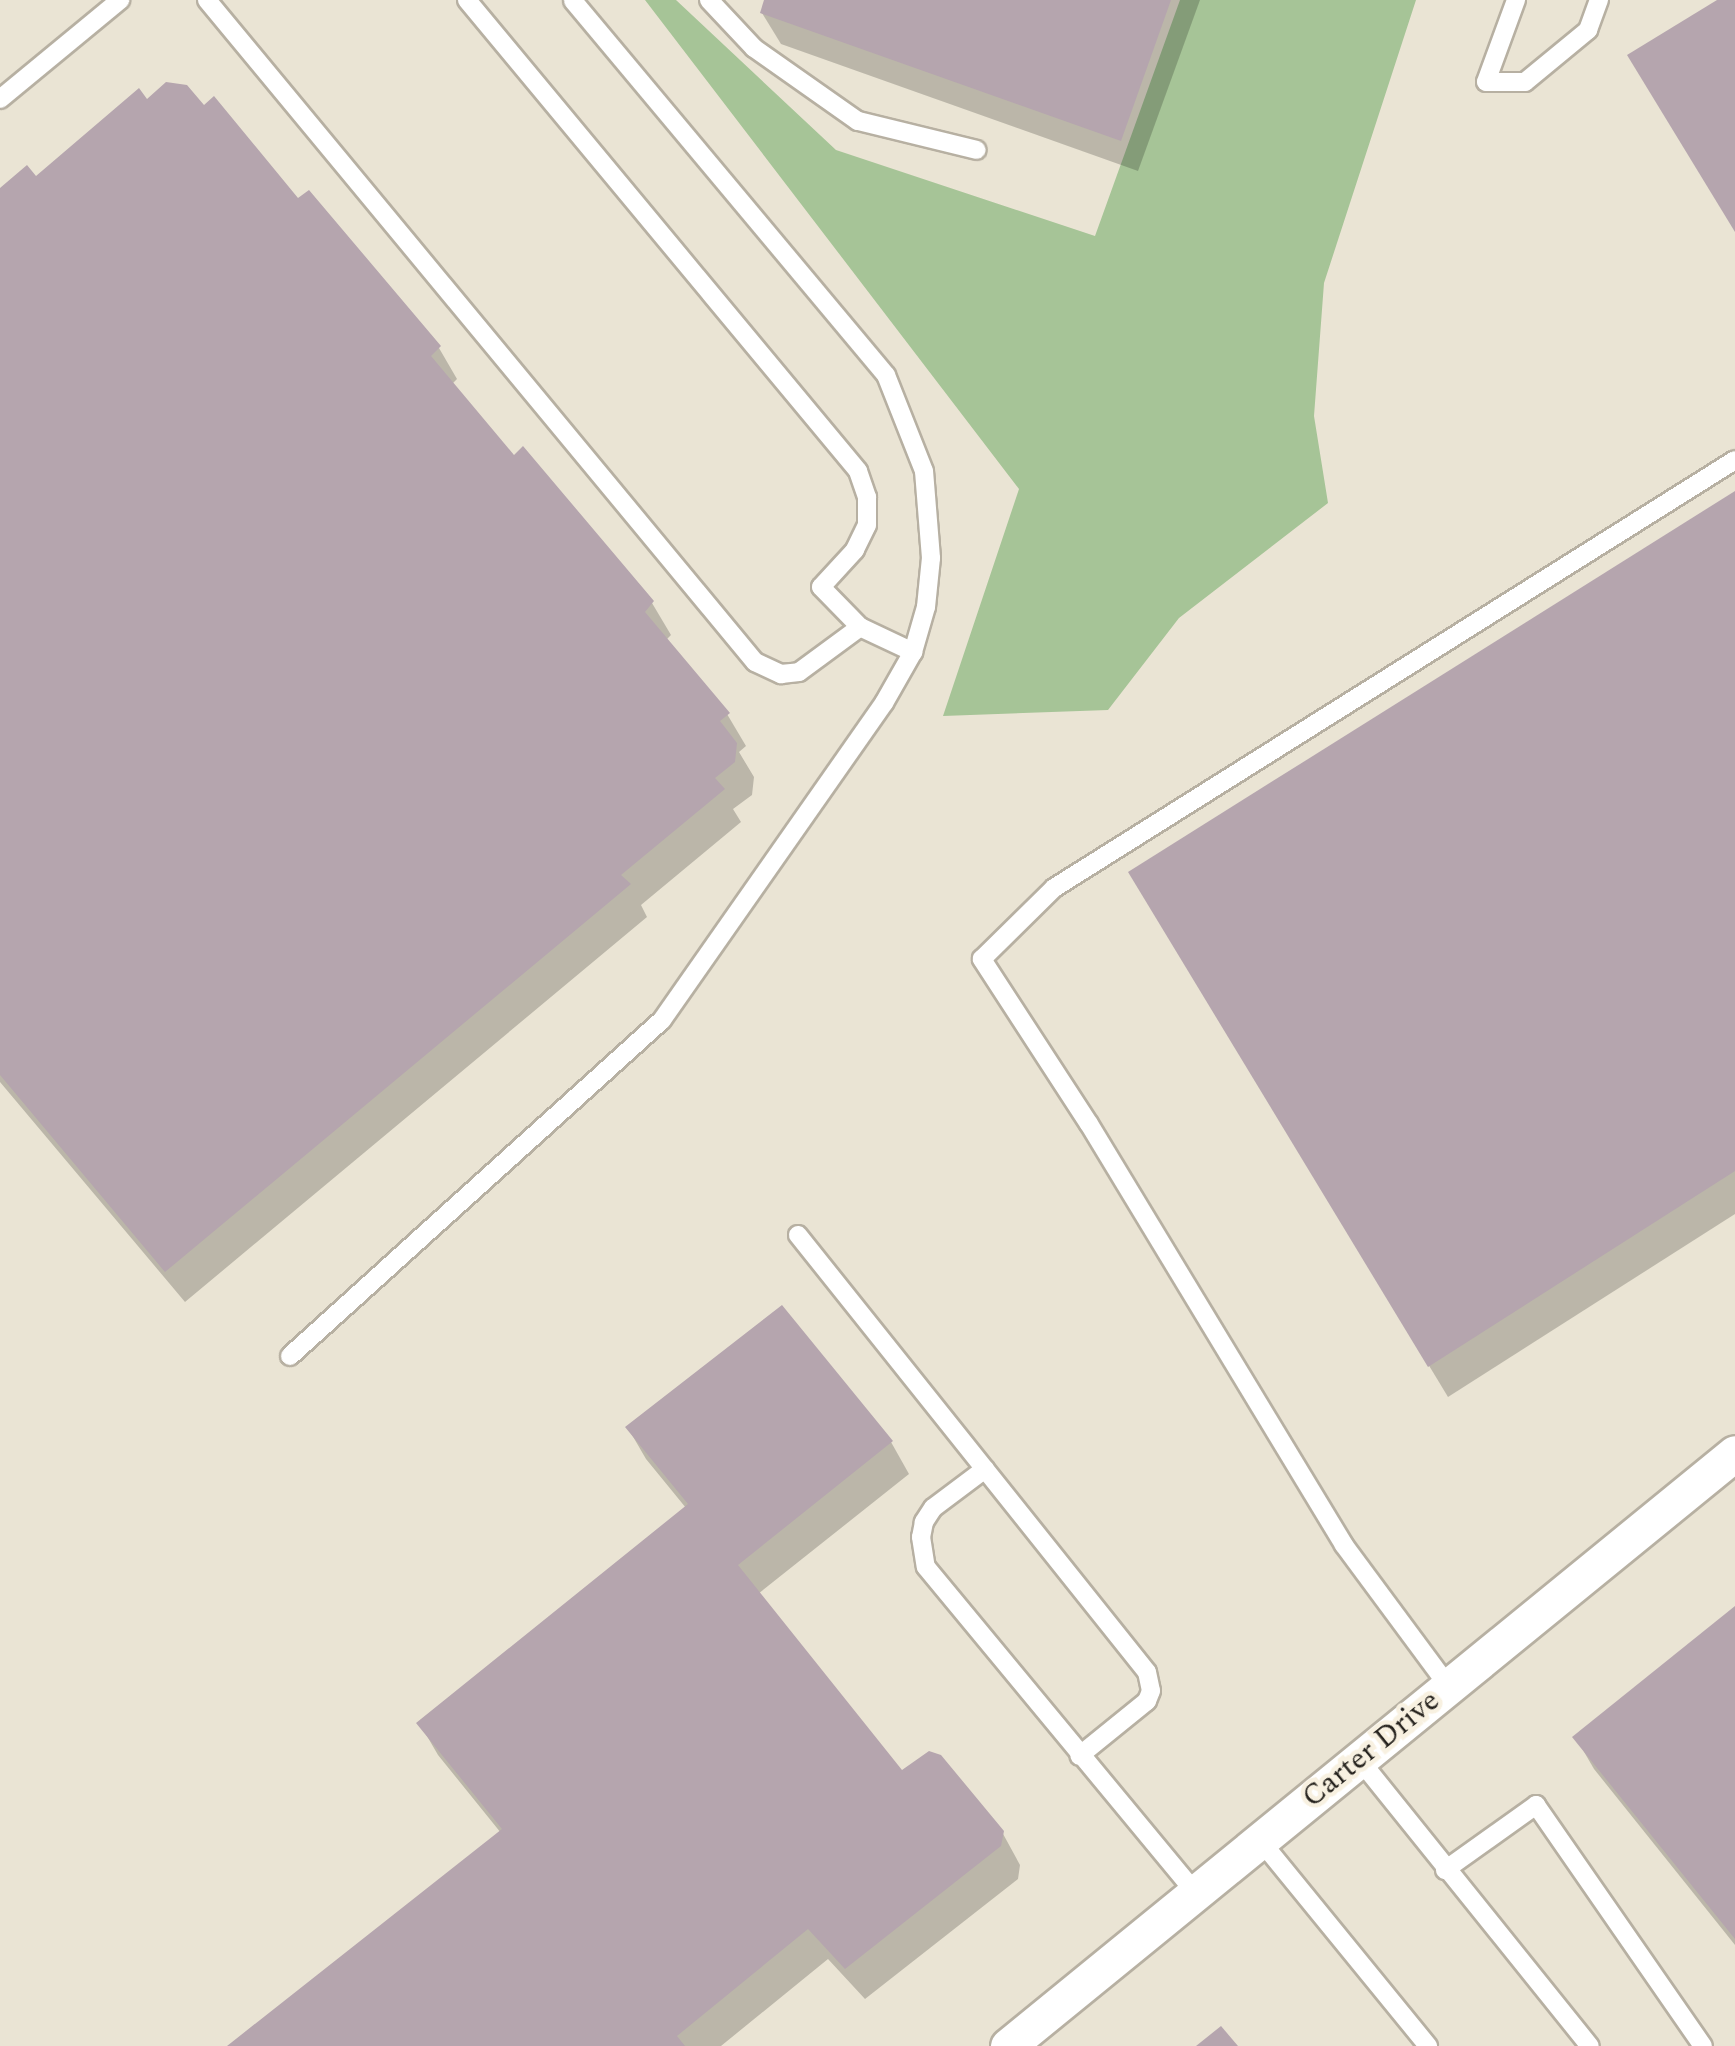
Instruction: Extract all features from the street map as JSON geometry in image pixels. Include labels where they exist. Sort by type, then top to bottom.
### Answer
[{"type":"street","name":"Carter Drive","points":[[1008,2046],[1735,1453]]},
{"type":"lane","points":[[0,99],[120,0]]},
{"type":"lane","points":[[207,0],[756,662],[780,674],[799,672],[860,627]]},
{"type":"lane","points":[[467,0],[858,471],[867,498],[867,525],[855,550],[821,588],[860,627],[913,652]]},
{"type":"lane","points":[[290,1356],[662,1020],[884,704],[913,652],[926,608],[930,514],[918,447],[892,387],[574,0]]},
{"type":"lane","points":[[710,0],[754,48],[858,121],[977,150]]},
{"type":"lane","points":[[1516,0],[1486,82],[1524,82],[1588,30],[1599,0]]},
{"type":"lane","points":[[1448,1686],[1344,1545],[1090,1124],[982,959],[1054,888],[1735,460]]},
{"type":"lane","points":[[798,1235],[1150,1681],[1148,1700],[1079,1756]]},
{"type":"lane","points":[[985,1470],[933,1508],[924,1522],[920,1537],[926,1567],[1079,1756],[1196,1892]]},
{"type":"lane","points":[[1360,1760],[1590,2046]]},
{"type":"lane","points":[[1445,1870],[1536,1805],[1703,2046]]},
{"type":"lane","points":[[1260,1840],[1428,2046]]},
{"type":"green space","points":[[645,0],[676,0],[836,150],[1095,236],[1180,0],[1416,0],[1324,283],[1314,416],[1328,503],[1179,618],[1108,710],[943,716],[1019,489]]},
{"type":"building","points":[[764,0],[1171,0],[1121,141],[760,13]]},
{"type":"building","points":[[1717,0],[1735,0],[1735,232],[1627,55]]},
{"type":"building","points":[[166,82],[187,85],[204,105],[214,96],[298,198],[309,190],[441,346],[431,356],[514,455],[523,446],[654,601],[645,612],[730,713],[720,721],[737,743],[735,762],[715,778],[725,789],[621,875],[631,884],[165,1272],[0,1075],[0,188],[27,165],[36,176],[139,88],[147,99]]},
{"type":"building","points":[[1735,491],[1735,1171],[1428,1367],[1128,872]]},
{"type":"building","points":[[782,1305],[893,1441],[738,1565],[902,1770],[929,1751],[941,1755],[1004,1831],[1001,1846],[845,1969],[808,1929],[677,2036],[685,2046],[227,2046],[502,1829],[416,1723],[688,1504],[625,1427]]},
{"type":"building","points":[[1735,1606],[1735,1939],[1572,1737]]},
{"type":"building","points":[[1221,2026],[1238,2046],[1196,2046]]}]
